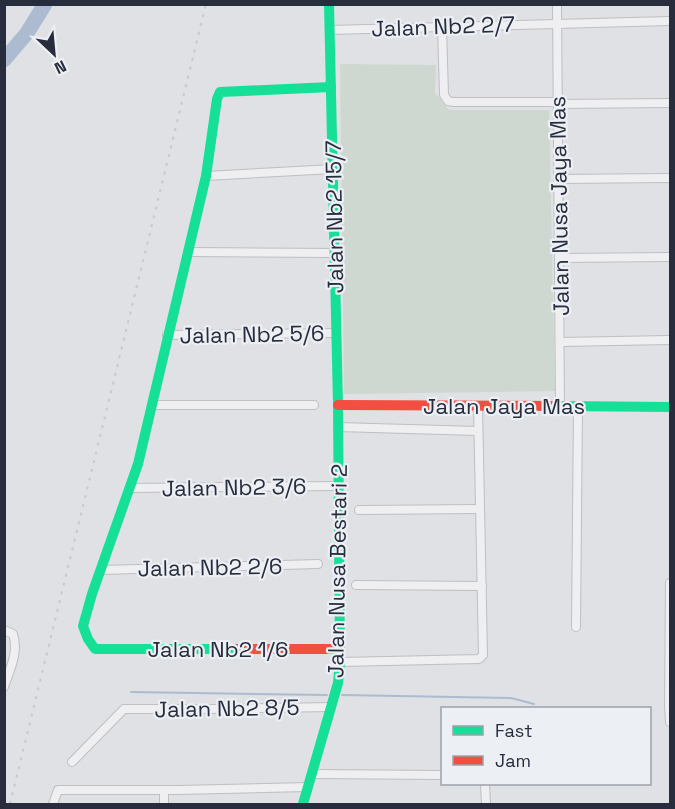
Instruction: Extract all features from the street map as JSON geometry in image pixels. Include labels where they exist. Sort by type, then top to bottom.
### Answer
[{"type":"street","name":"Jalan Nb2 15/7","points":[[329,4],[338,405]]},
{"type":"street","name":"Jalan Nusa Jaya Mas","points":[[557,4],[560,407]]},
{"type":"street","name":"Jalan Nb2 2/7","points":[[330,30],[670,21]]},
{"type":"street","points":[[442,26],[444,95],[448,101],[670,103]]},
{"type":"street","points":[[101,570],[138,464],[206,176],[217,99],[220,92],[331,87]]},
{"type":"street","points":[[206,176],[333,169]]},
{"type":"street","points":[[558,179],[670,178]]},
{"type":"street","points":[[188,252],[335,252]]},
{"type":"street","points":[[559,258],[670,256]]},
{"type":"street","name":"Jalan Nb2 5/6","points":[[167,335],[336,333]]},
{"type":"street","points":[[560,342],[670,340]]},
{"type":"street","points":[[152,405],[314,405]]},
{"type":"street","name":"Jalan Jaya Mas","points":[[338,405],[670,407]]},
{"type":"street","name":"Jalan Nusa Bestari 2","points":[[303,804],[338,683],[340,662],[338,405]]},
{"type":"street","points":[[340,662],[479,659],[483,655],[478,406]]},
{"type":"street","points":[[576,627],[578,407]]},
{"type":"street","points":[[338,426],[478,431]]},
{"type":"street","name":"Jalan Nb2 3/6","points":[[130,488],[339,486]]},
{"type":"street","points":[[359,510],[480,509]]},
{"type":"street","name":"Jalan Nb2 2/6","points":[[101,570],[318,564]]},
{"type":"street","name":"Jalan Nb2 1/6","points":[[101,570],[83,626],[95,649],[340,649]]},
{"type":"street","points":[[670,583],[670,722]]},
{"type":"street","points":[[356,585],[482,586]]},
{"type":"street","points":[[4,630],[14,634],[16,642],[16,651],[4,687]]},
{"type":"street","name":"Jalan Nb2 8/5","points":[[72,762],[124,709],[331,707]]},
{"type":"street","points":[[312,774],[441,775]]},
{"type":"street","points":[[485,785],[486,804]]},
{"type":"street","points":[[53,804],[58,790],[164,791],[308,787]]},
{"type":"street","points":[[164,791],[164,804]]},
{"type":"shaded area","points":[[340,64],[436,65],[435,93],[449,110],[549,110],[555,391],[344,394]]},
{"type":"waterway","points":[[4,60],[27,33],[45,4]]},
{"type":"waterway","points":[[131,692],[327,695]]},
{"type":"waterway","points":[[342,695],[511,698],[534,704]]},
{"type":"railway","points":[[10,804],[206,4]]},
{"type":"traffic: fast","points":[[303,804],[338,683],[340,662],[338,405],[329,4]]},
{"type":"traffic: fast","points":[[238,649],[95,649],[83,626],[138,464],[206,176],[217,99],[220,92],[331,87]]},
{"type":"traffic: fast","points":[[557,406],[670,407]]},
{"type":"traffic: jam","points":[[338,405],[557,406]]},
{"type":"traffic: jam","points":[[238,649],[340,649]]}]
